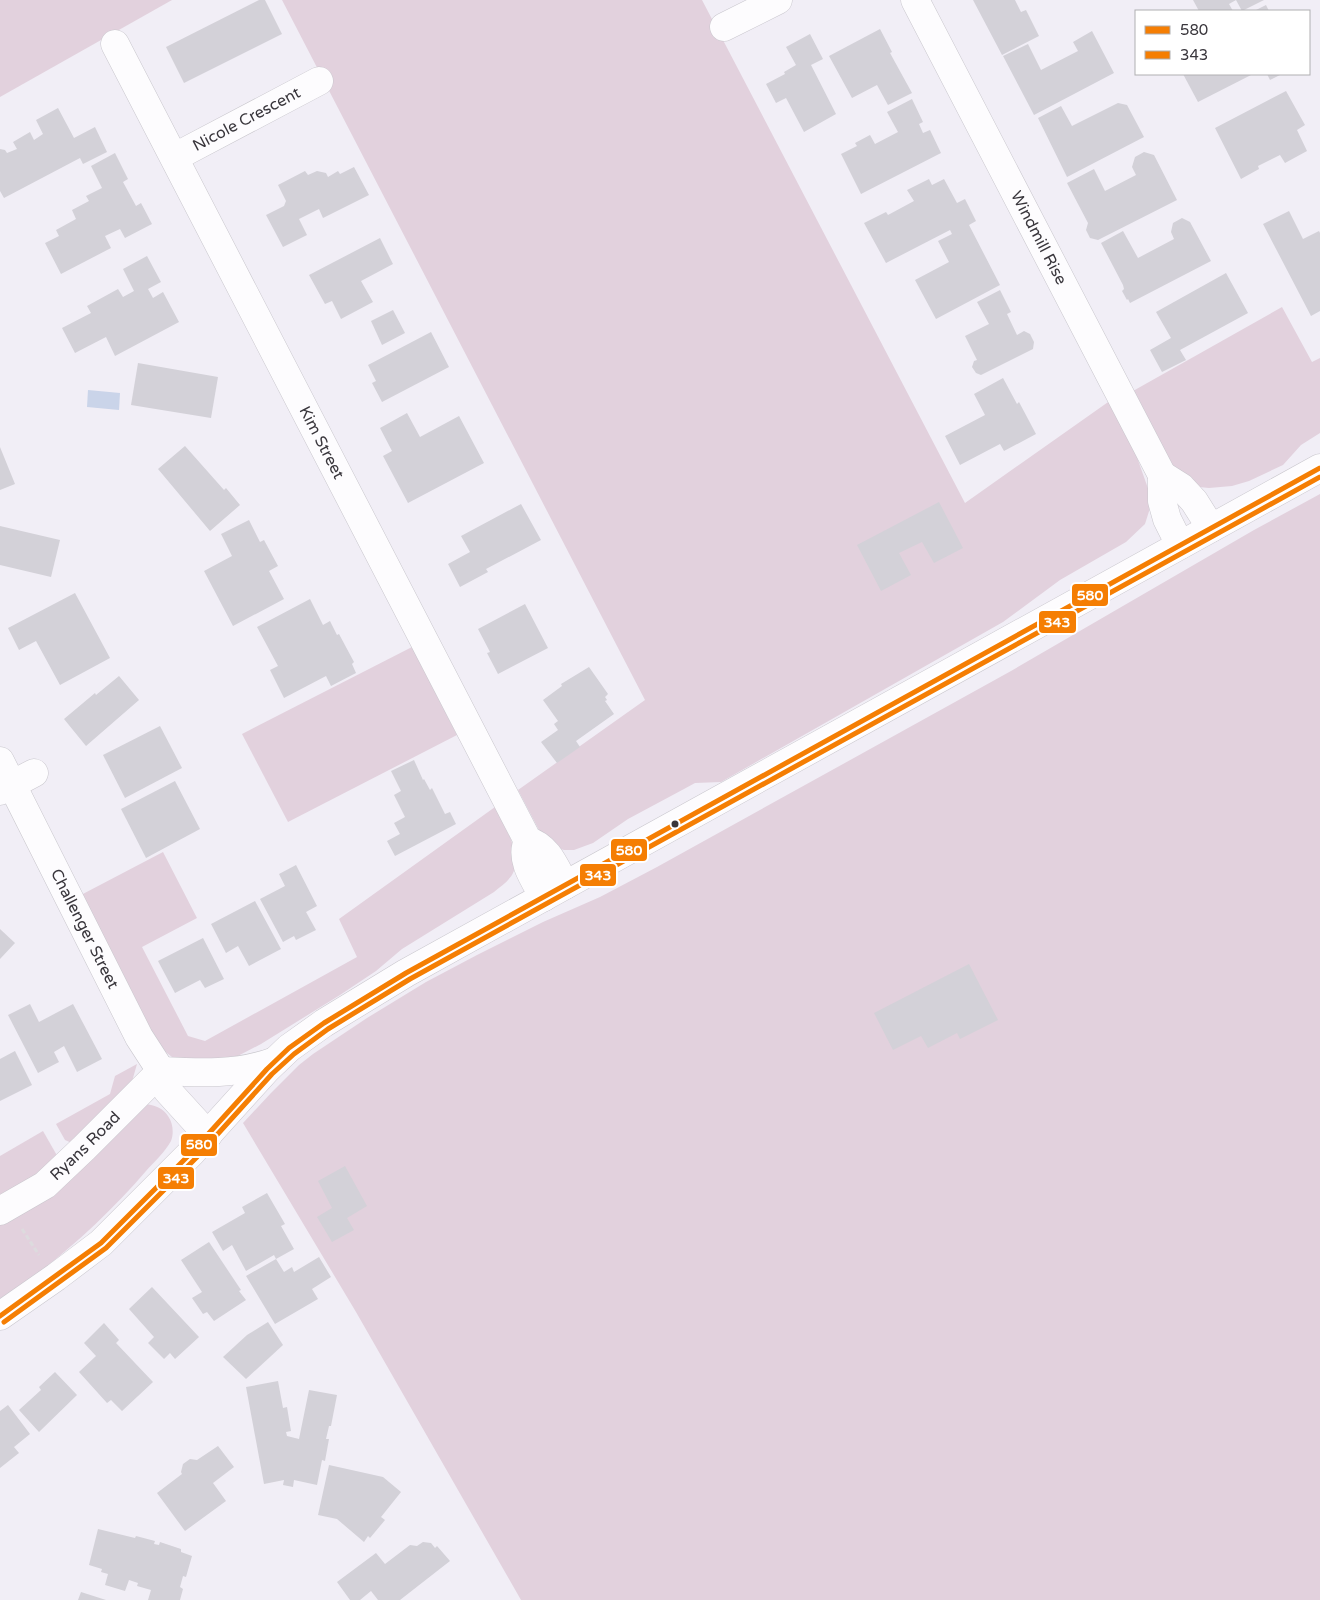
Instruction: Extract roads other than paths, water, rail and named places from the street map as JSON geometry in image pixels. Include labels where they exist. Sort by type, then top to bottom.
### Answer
[{"type":"street","points":[[724,27],[778,0]]},
{"type":"street","name":"Windmill Rise","points":[[915,0],[1162,475],[1162,501],[1167,519],[1180,545]]},
{"type":"street","name":"Kim Street","points":[[115,44],[528,841],[525,846],[525,854],[530,872],[555,891]]},
{"type":"street","name":"Nicole Crescent","points":[[174,157],[319,81]]},
{"type":"street","points":[[0,1316],[107,1238],[215,1128],[275,1061],[302,1038],[344,1010],[406,973],[1320,468]]},
{"type":"street","points":[[1162,475],[1182,487],[1194,501],[1211,528]]},
{"type":"street","name":"Challenger Street","points":[[11,777],[139,1037],[161,1071],[167,1090],[215,1128]]},
{"type":"street","points":[[161,1071],[230,1072],[261,1066],[275,1061]]},
{"type":"street","name":"Ryans Road","points":[[4,1209],[45,1185],[161,1071]]},
{"type":"water","points":[[88,390],[120,393],[119,410],[87,407]]}]
